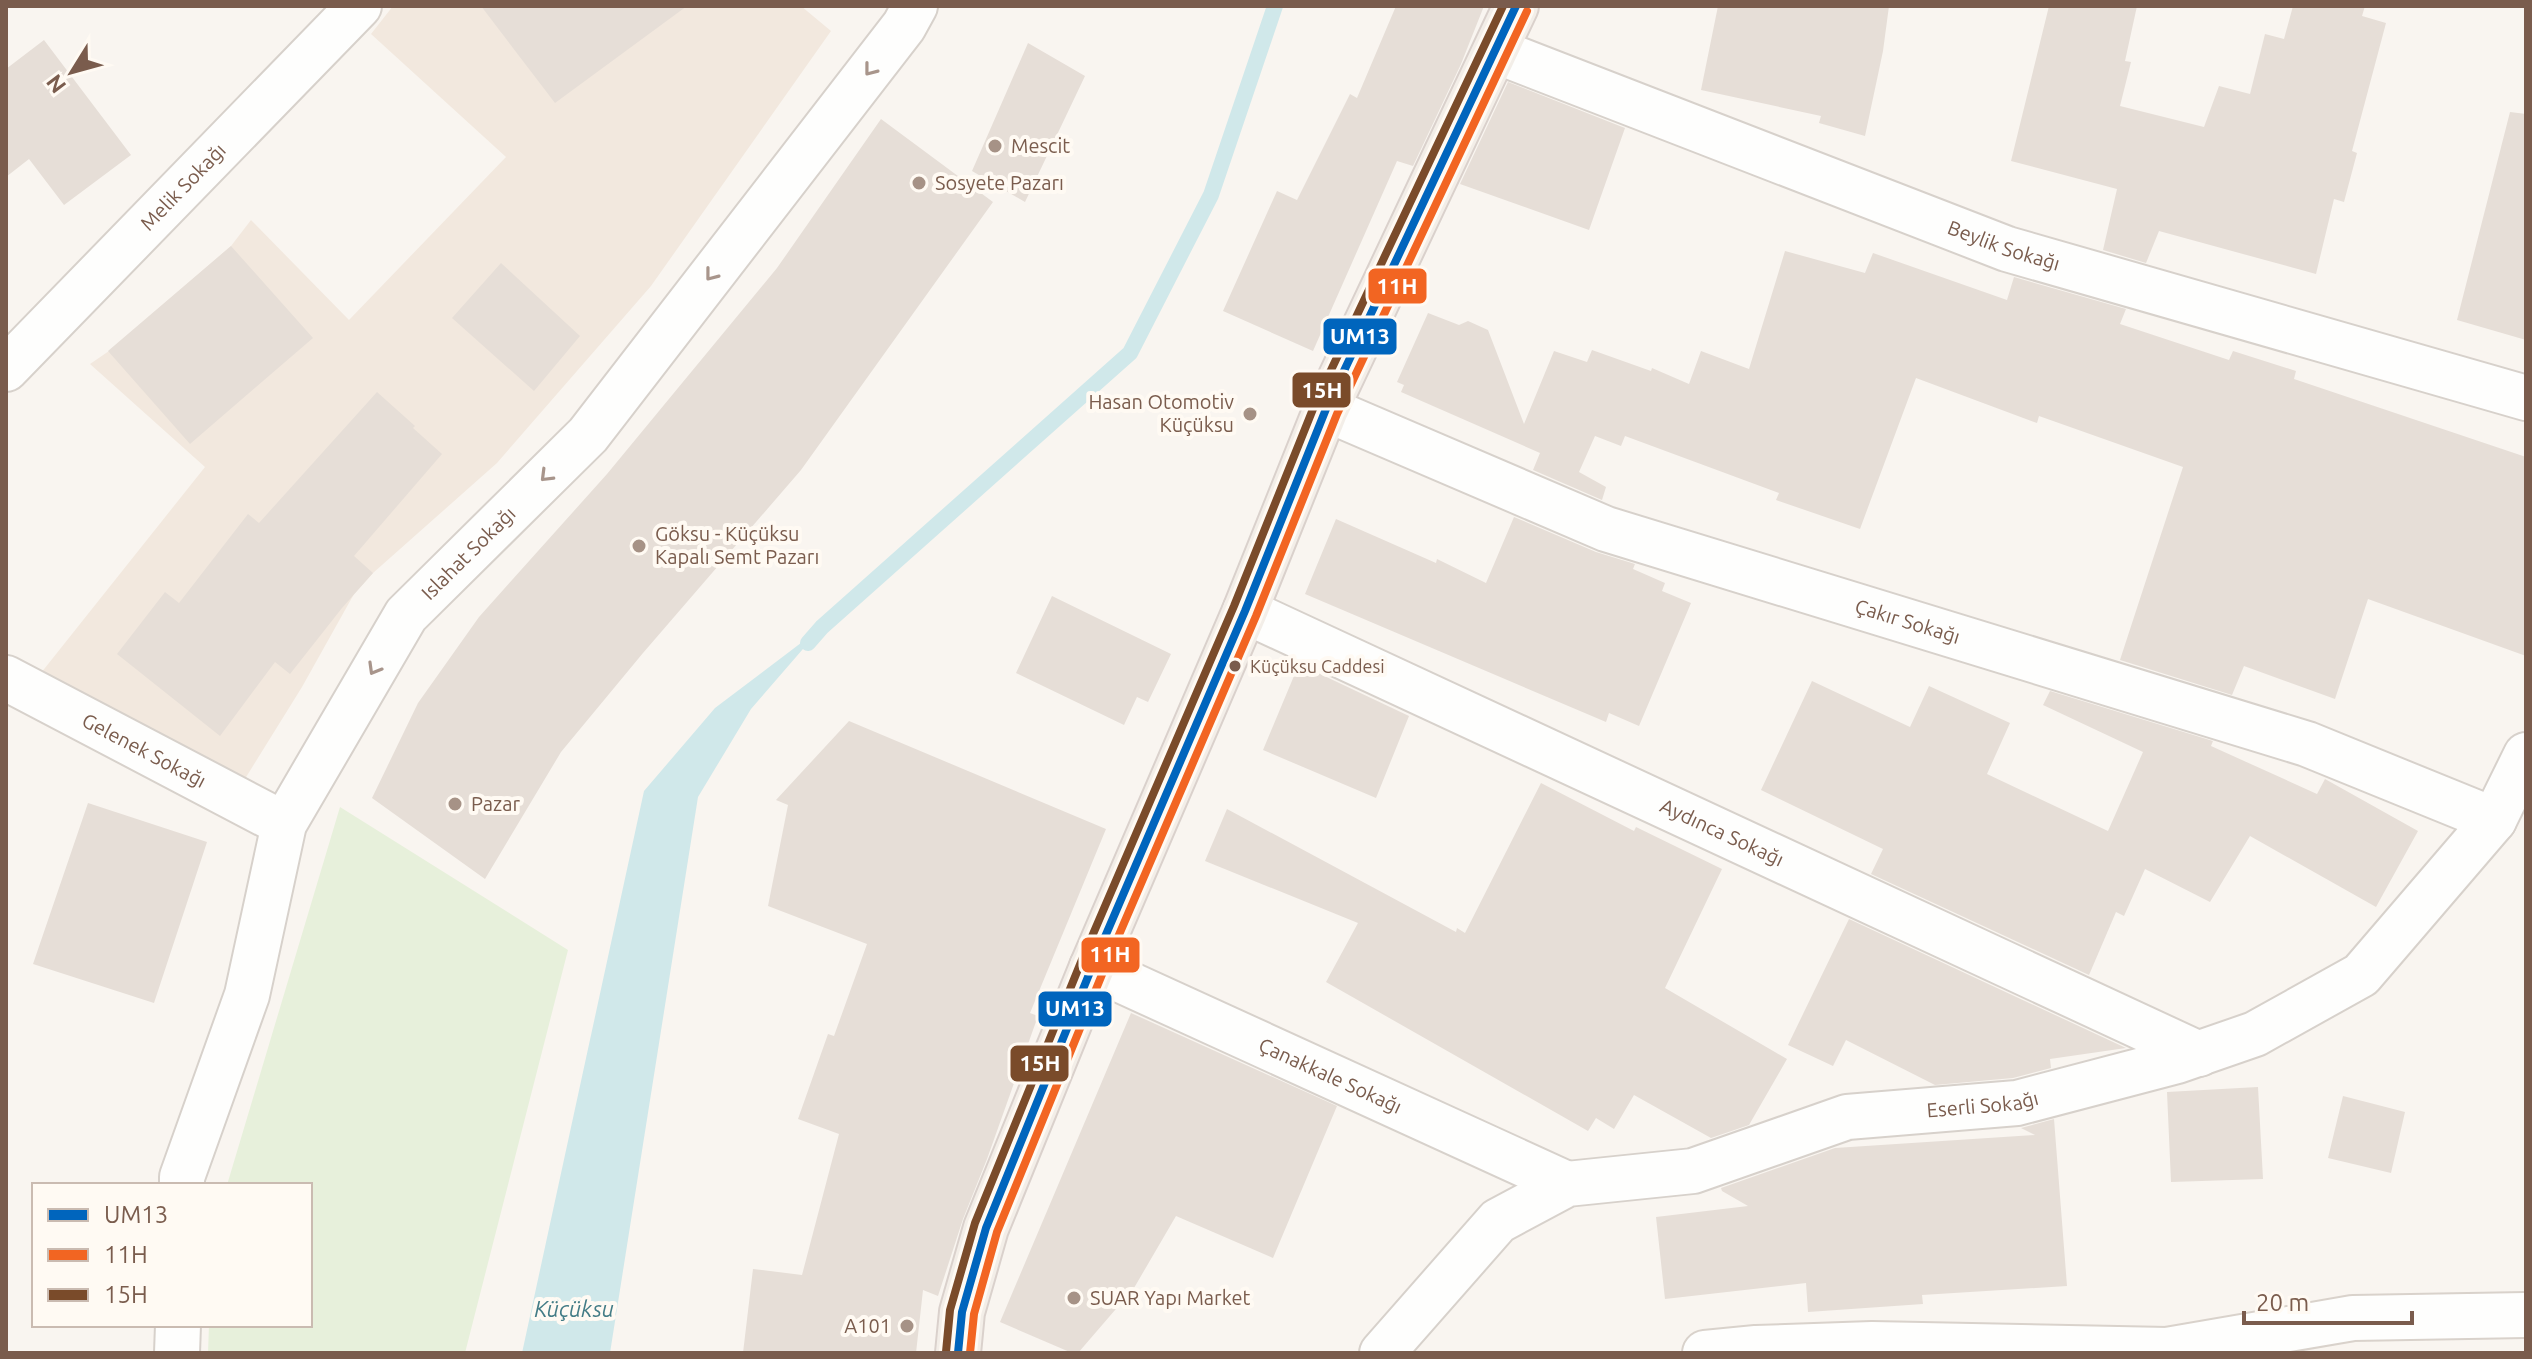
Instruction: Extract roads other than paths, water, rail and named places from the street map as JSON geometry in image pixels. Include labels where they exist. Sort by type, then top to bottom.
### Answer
[{"type":"main road","points":[[958,1353],[962,1312],[986,1228],[1092,967],[1245,611],[1326,409],[1516,6]]},
{"type":"street","name":"Melik Sokağı","points":[[6,369],[359,6]]},
{"type":"street","name":"Islahat Sokağı","points":[[182,1183],[247,995],[284,824],[406,615],[588,435],[904,26],[915,6]]},
{"type":"street","name":"Beylik Sokağı","points":[[1496,51],[2007,249],[2526,398]]},
{"type":"street","name":"Çakır Sokağı","points":[[1326,409],[1606,529],[2307,744],[2494,820]]},
{"type":"street","name":"Aydınca Sokağı","points":[[1245,611],[2199,1054]]},
{"type":"street","name":"Gelenek Sokağı","points":[[6,678],[284,824]]},
{"type":"street","name":"Eserli Sokağı","points":[[1382,1353],[1498,1221],[1567,1184],[1693,1171],[1847,1117],[2017,1103],[2199,1054],[2255,1034],[2361,975],[2494,820],[2526,755]]},
{"type":"street","name":"Çanakkale Sokağı","points":[[1092,967],[1567,1184]]},
{"type":"street","points":[[1705,1353],[1872,1344],[2167,1350],[2353,1318],[2526,1315]]},
{"type":"street","points":[[177,1353],[178,1327]]},
{"type":"water","name":"Küçüksu","points":[[822,627],[751,709],[698,797],[610,1353],[522,1353],[644,791],[715,708]]},
{"type":"waterway","points":[[808,643],[822,627],[1130,353],[1211,195],[1275,6]]},
{"type":"place","name":"Mescit","points":[[995,146]]},
{"type":"place","name":"Sosyete Pazarı","points":[[919,183]]},
{"type":"place","name":"Hasan Otomotiv Küçüksu","points":[[1250,414]]},
{"type":"place","name":"Göksu - Küçüksu Kapalı Semt Pazarı","points":[[639,546]]},
{"type":"place","name":"Küçüksu Caddesi","points":[[1235,666]]},
{"type":"place","name":"Pazar","points":[[455,804]]},
{"type":"place","name":"SUAR Yapı Market","points":[[1074,1298]]},
{"type":"place","name":"A101","points":[[907,1326]]}]
